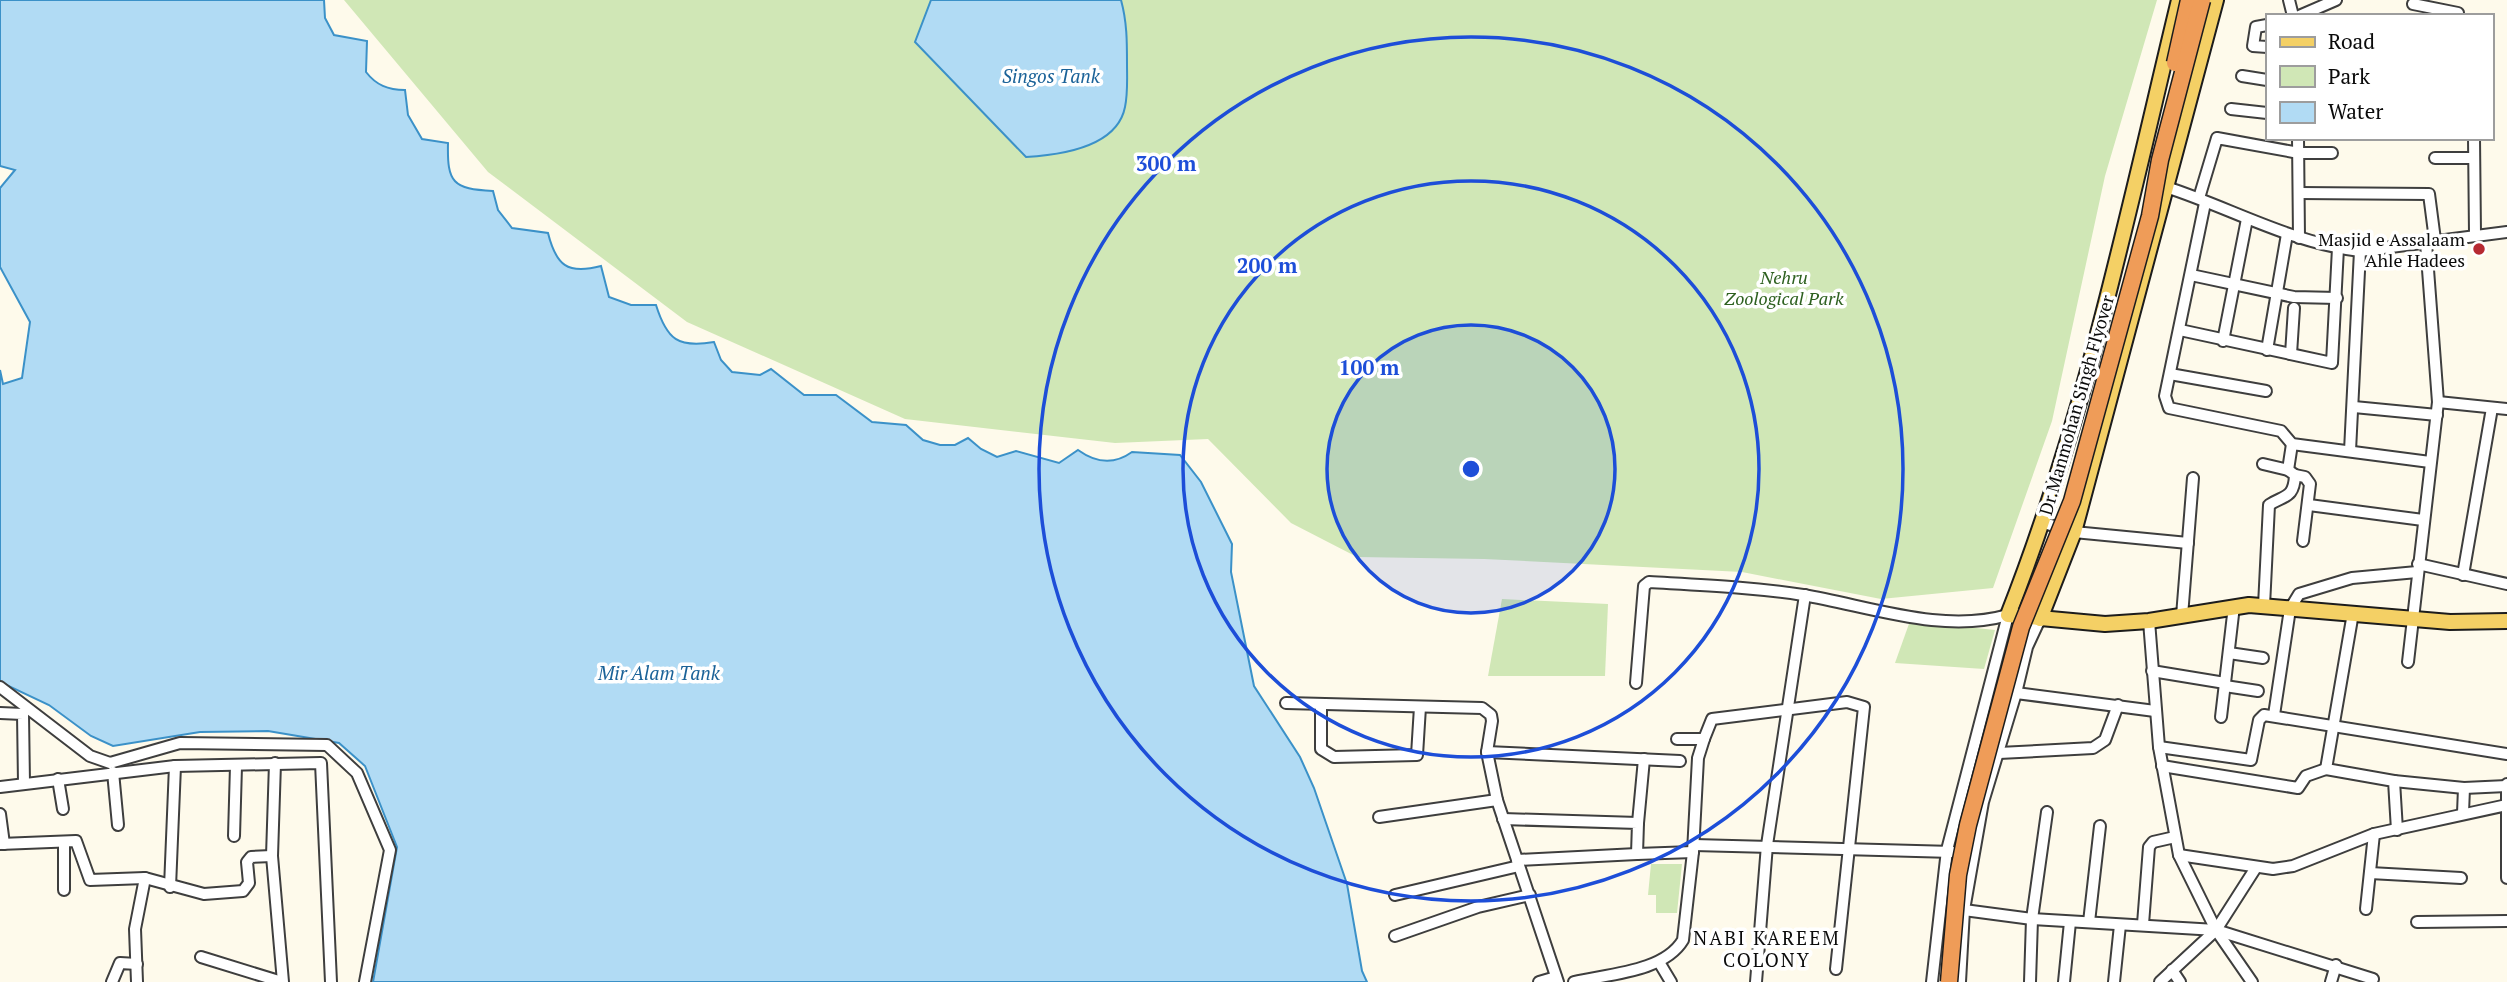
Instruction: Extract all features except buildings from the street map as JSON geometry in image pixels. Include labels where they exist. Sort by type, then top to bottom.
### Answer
[{"type":"highway","name":"Dr.Manmohan Singh Flyover","points":[[1940,982],[1946,898],[1960,824],[2018,614],[2051,538],[2126,276],[2189,0]]},
{"type":"highway","name":"Dr.Manmohan Singh Flyover","points":[[1949,982],[1958,875],[1968,825],[2021,627],[2072,501],[2150,216],[2160,160],[2202,0]]},
{"type":"main road","points":[[2179,0],[2082,397],[2044,523],[2008,615],[2105,624],[2149,621],[2234,606],[2264,606],[2412,619],[2507,621]]},
{"type":"main road","points":[[2040,619],[2074,532],[2216,0]]},
{"type":"main road","points":[[2152,111],[2184,114]]},
{"type":"street","points":[[2304,14],[2336,0]]},
{"type":"street","points":[[2413,4],[2458,14],[2461,0]]},
{"type":"street","points":[[2266,24],[2256,27],[2253,46],[2266,47]]},
{"type":"street","points":[[2242,76],[2266,80]]},
{"type":"street","points":[[2231,109],[2266,114]]},
{"type":"street","points":[[2332,153],[2299,153],[2217,138],[2202,200],[2191,275],[2165,396],[2169,408],[2281,431],[2292,444],[2431,463]]},
{"type":"street","points":[[2298,140],[2299,238]]},
{"type":"street","points":[[2474,140],[2475,234]]},
{"type":"street","points":[[2435,158],[2473,158]]},
{"type":"street","points":[[2166,187],[2299,238],[2360,251],[2475,234],[2507,232]]},
{"type":"street","points":[[2299,193],[2429,194],[2438,402],[2408,662]]},
{"type":"street","points":[[2224,341],[2246,219]]},
{"type":"street","points":[[2267,350],[2287,233]]},
{"type":"street","points":[[2180,330],[2332,363],[2338,248]]},
{"type":"street","points":[[2350,452],[2360,251]]},
{"type":"street","points":[[2191,275],[2234,282],[2278,294],[2337,298]]},
{"type":"street","points":[[2291,354],[2294,307]]},
{"type":"street","points":[[2170,374],[2266,391]]},
{"type":"street","points":[[2438,402],[2507,409]]},
{"type":"street","points":[[2354,407],[2437,415]]},
{"type":"street","points":[[2463,575],[2492,408]]},
{"type":"street","points":[[2264,606],[2269,505],[2285,500],[2294,484],[2291,473],[2292,444]]},
{"type":"street","points":[[2263,464],[2309,480],[2309,505],[2303,541]]},
{"type":"street","points":[[2182,616],[2193,478]]},
{"type":"street","points":[[2309,505],[2423,520]]},
{"type":"street","points":[[2044,523],[2074,532],[2188,543]]},
{"type":"street","points":[[2274,715],[2290,609],[2299,594],[2352,578],[2417,568],[2507,583]]},
{"type":"street","points":[[1636,683],[1646,584],[1750,587],[1805,595],[1906,616],[1963,622],[1986,622],[2008,615]]},
{"type":"street","points":[[1756,982],[1767,845],[1805,595]]},
{"type":"street","points":[[2221,717],[2234,606]]},
{"type":"street","points":[[2326,769],[2353,613]]},
{"type":"street","points":[[1933,982],[1947,850],[2008,615]]},
{"type":"street","points":[[1960,982],[1964,910],[1971,857],[1983,802],[2016,692],[2026,647],[2040,619]]},
{"type":"street","points":[[2149,621],[2159,747],[2179,855],[2216,930],[2252,982]]},
{"type":"street","points":[[2228,653],[2263,658]]},
{"type":"street","points":[[2152,671],[2259,691]]},
{"type":"street","points":[[0,687],[90,756],[110,763],[180,743],[327,745],[357,773],[390,850],[365,982]]},
{"type":"street","points":[[2016,692],[2155,711]]},
{"type":"street","points":[[1574,982],[1659,962],[1677,950],[1683,940],[1693,849],[1698,758],[1712,719],[1847,702],[1864,707],[1836,969]]},
{"type":"street","points":[[1286,703],[1420,706],[1487,711],[1492,720],[1487,752],[1497,800],[1557,980],[1539,982]]},
{"type":"street","points":[[1321,704],[1321,749],[1334,757],[1417,755],[1420,706]]},
{"type":"street","points":[[1998,753],[2093,748],[2105,740],[2118,705]]},
{"type":"street","points":[[0,712],[23,714],[24,783]]},
{"type":"street","points":[[2159,747],[2251,760],[2260,717],[2274,715],[2507,754]]},
{"type":"street","points":[[1677,739],[1704,739]]},
{"type":"street","points":[[1487,752],[1680,761]]},
{"type":"street","points":[[1637,854],[1644,759]]},
{"type":"street","points":[[201,957],[282,982],[272,856],[275,763]]},
{"type":"street","points":[[0,787],[175,766],[321,763],[331,982]]},
{"type":"street","points":[[170,887],[175,766]]},
{"type":"street","points":[[234,836],[236,766]]},
{"type":"street","points":[[2162,766],[2298,788],[2306,776],[2326,769],[2394,781],[2463,788],[2507,785],[2507,881]]},
{"type":"street","points":[[113,772],[118,825]]},
{"type":"street","points":[[58,779],[63,808]]},
{"type":"street","points":[[2394,781],[2397,830]]},
{"type":"street","points":[[2463,788],[2463,813]]},
{"type":"street","points":[[1378,817],[1497,800]]},
{"type":"street","points":[[2179,855],[2255,869],[2294,866],[2374,834],[2506,805]]},
{"type":"street","points":[[2029,982],[2032,919],[2047,812]]},
{"type":"street","points":[[0,814],[2,844],[76,841],[90,880],[145,878],[170,887],[204,894],[243,891],[249,883],[247,862],[251,858],[272,856]]},
{"type":"street","points":[[1503,819],[1639,823]]},
{"type":"street","points":[[2089,922],[2100,826]]},
{"type":"street","points":[[2366,909],[2374,834]]},
{"type":"street","points":[[2143,924],[2149,847],[2153,842],[2175,837]]},
{"type":"street","points":[[64,842],[64,890]]},
{"type":"street","points":[[1395,895],[1518,863],[1693,849],[1767,845],[1850,847],[1947,850],[1971,857]]},
{"type":"street","points":[[2160,982],[2216,930],[2255,869]]},
{"type":"street","points":[[2370,873],[2461,878]]},
{"type":"street","points":[[145,878],[135,929],[138,979],[150,982]]},
{"type":"street","points":[[1395,936],[1478,907],[1530,895]]},
{"type":"street","points":[[1964,910],[2032,919],[2216,930],[2336,965],[2373,979]]},
{"type":"street","points":[[2417,922],[2507,920]]},
{"type":"street","points":[[2064,982],[2070,922]]},
{"type":"street","points":[[2114,982],[2120,925]]},
{"type":"street","points":[[1659,962],[1671,982]]},
{"type":"street","points":[[112,982],[120,963],[137,964]]},
{"type":"street","points":[[2331,982],[2336,965]]},
{"type":"street","points":[[2172,970],[2180,982]]},
{"type":"green space","name":"Nehru Zoological Park","points":[[344,0],[2157,0],[2105,176],[2052,421],[1993,588],[1881,599],[1742,572],[1484,559],[1357,557],[1291,523],[1208,439],[1115,443],[905,419],[687,322],[488,172]]},
{"type":"green space","points":[[1502,599],[1608,604],[1605,676],[1488,676]]},
{"type":"green space","points":[[1910,621],[1995,630],[1984,669],[1895,663]]},
{"type":"green space","points":[[1651,864],[1682,864],[1677,913],[1656,913],[1656,895],[1648,895]]},
{"type":"water","name":"Mir Alam Tank","points":[[0,0],[324,0],[325,18],[334,35],[367,41],[366,72],[370,77],[383,86],[405,90],[408,115],[422,139],[448,143],[449,167],[455,181],[469,188],[493,191],[498,210],[512,228],[548,233],[555,253],[565,265],[580,269],[601,266],[609,297],[631,305],[656,305],[665,326],[676,339],[691,344],[714,342],[721,360],[732,372],[760,375],[771,369],[804,395],[836,395],[872,422],[906,425],[923,440],[940,445],[955,445],[968,438],[997,457],[1016,451],[1059,463],[1078,450],[1092,458],[1105,461],[1118,459],[1132,452],[1180,455],[1201,482],[1232,544],[1231,572],[1254,686],[1300,757],[1314,788],[1347,884],[1362,971],[1367,982],[373,982],[397,847],[365,766],[339,743],[268,731],[200,732],[113,746],[91,736],[49,705],[0,682],[0,370],[3,384],[22,378],[30,322],[0,267],[0,188],[15,170],[0,166]]},
{"type":"water","name":"Singos Tank","points":[[931,0],[1121,0],[1126,32],[1127,86],[1125,107],[1120,121],[1111,132],[1085,147],[1026,157],[915,42]]},
{"type":"place","name":"Masjid e Assalaam Ahle Hadees","points":[[2479,249]]},
{"type":"district","name":"NABI KAREEM COLONY","points":[[1767,948]]}]
